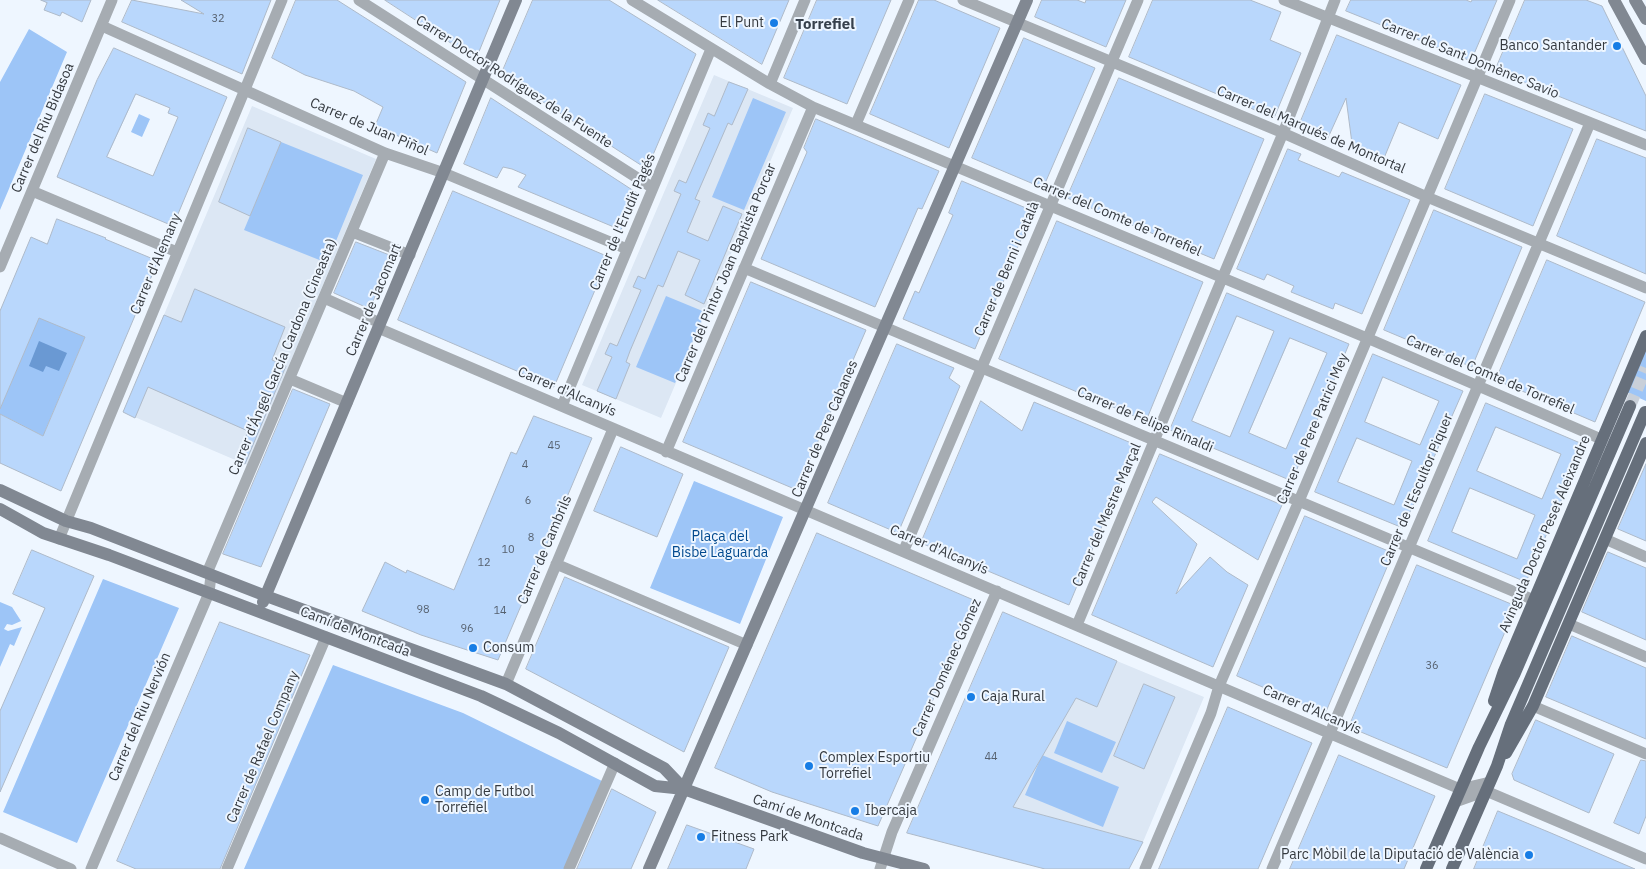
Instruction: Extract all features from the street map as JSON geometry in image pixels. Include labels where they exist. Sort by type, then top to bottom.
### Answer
[{"type":"main road","name":"Avinguda Doctor Peset Aleixandre","points":[[1479,747],[1504,671],[1646,336]]},
{"type":"main road","name":"Avinguda Doctor Peset Aleixandre","points":[[1426,869],[1479,747],[1514,675],[1630,406]]},
{"type":"main road","points":[[1452,869],[1645,412]]},
{"type":"main road","points":[[1497,766],[1516,738],[1533,706],[1644,452]]},
{"type":"street","name":"Carrer del Riu Bidasoa","points":[[0,267],[112,0]]},
{"type":"street","name":"Carrer d'Alemany","points":[[59,539],[282,0]]},
{"type":"street","name":"Carrer Doctor Rodríguez de la Fuente","points":[[359,0],[654,188]]},
{"type":"street","name":"Carrer de Jacomart","points":[[259,612],[516,0]]},
{"type":"street","name":"Carrer del Comte de Torrefiel","points":[[632,0],[770,84],[813,107],[1368,338],[1601,439]]},
{"type":"street","points":[[770,84],[805,0]]},
{"type":"street","points":[[856,124],[909,0]]},
{"type":"street","name":"Carrer del Marqués de Montortal","points":[[963,0],[1283,133],[1427,197],[1646,288]]},
{"type":"street","name":"Carrer de Pere Cabanes","points":[[649,869],[1027,0]]},
{"type":"street","name":"Carrer de Berni i Català","points":[[904,550],[1138,0]]},
{"type":"street","name":"Carrer de Sant Domènec Savio","points":[[1284,0],[1646,145]]},
{"type":"street","name":"Carrer del Mestre Marçal","points":[[1077,625],[1283,133],[1335,0]]},
{"type":"street","name":"Carrer de Pere Patrici Mey","points":[[1145,869],[1211,713],[1219,686],[1300,501],[1510,0]]},
{"type":"street","points":[[1614,0],[1646,59]]},
{"type":"street","points":[[1635,0],[1646,19]]},
{"type":"street","name":"Carrer de Juan Piñol","points":[[102,26],[385,153],[444,173],[627,249]]},
{"type":"street","name":"Carrer de l'Erudit Pagés","points":[[562,406],[711,49]]},
{"type":"street","name":"Carrer del Pintor Joan Baptista Porcar","points":[[666,452],[813,107]]},
{"type":"street","name":"Carrer de l'Escultor Piquer","points":[[1272,869],[1590,123]]},
{"type":"street","name":"Carrer d'Ángel García Cardona (Cineasta)","points":[[209,574],[385,153]]},
{"type":"street","points":[[32,192],[177,252]]},
{"type":"street","points":[[352,232],[410,255]]},
{"type":"street","name":"Carrer de Felipe Rinaldi","points":[[744,268],[1534,600]]},
{"type":"street","name":"Carrer d'Alcanyís","points":[[324,298],[379,325],[666,452],[805,511],[904,550],[1460,789]]},
{"type":"street","points":[[290,378],[347,403]]},
{"type":"street","name":"Carrer de Cambrils","points":[[506,684],[613,429]]},
{"type":"street","name":"Camí de Montcada","points":[[0,484],[20,498]]},
{"type":"street","name":"Camí de Montcada","points":[[0,490],[66,521],[92,528],[266,596],[506,684],[664,768],[684,789]]},
{"type":"street","name":"Camí de Montcada","points":[[3,512],[59,539],[109,555],[481,696],[559,733],[655,786],[684,789],[882,864],[924,869]]},
{"type":"street","points":[[1605,539],[1646,557]]},
{"type":"street","points":[[556,564],[747,645]]},
{"type":"street","name":"Carrer del Riu Nervión","points":[[91,869],[209,593],[209,574]]},
{"type":"street","name":"Carrer Doménec Gómez","points":[[882,864],[892,832],[997,591]]},
{"type":"street","points":[[1569,624],[1646,657]]},
{"type":"street","name":"Carrer de Rafael Company","points":[[227,869],[326,637]]},
{"type":"street","points":[[1533,706],[1646,754]]},
{"type":"street","points":[[569,869],[615,763]]},
{"type":"street","points":[[1460,789],[1488,786],[1646,859]]},
{"type":"street","points":[[1455,802],[1488,786]]},
{"type":"street","points":[[0,838],[71,869]]},
{"type":"shaded area","points":[[714,75],[793,108],[661,418],[582,385]]},
{"type":"shaded area","points":[[252,106],[376,159],[247,465],[123,412]]},
{"type":"shaded area","points":[[39,341],[67,353],[59,371],[46,366],[43,372],[29,366]]},
{"type":"shaded area","points":[[1117,661],[1204,697],[1143,842],[1013,807],[1076,698],[1097,707]]},
{"type":"green space","points":[[29,29],[67,52],[0,210],[0,82]]},
{"type":"green space","points":[[753,98],[786,112],[744,210],[712,197]]},
{"type":"green space","points":[[139,114],[150,119],[142,137],[131,132]]},
{"type":"green space","points":[[281,142],[363,175],[327,263],[244,230]]},
{"type":"green space","points":[[62,262],[109,281],[45,431],[55,442],[0,414],[0,409]]},
{"type":"green space","points":[[666,296],[705,312],[675,383],[636,367]]},
{"type":"green space","points":[[1646,345],[1646,401],[1626,392]]},
{"type":"green space","name":"Plaça del Bisbe Laguarda","points":[[694,481],[783,517],[740,624],[650,588]]},
{"type":"green space","points":[[103,579],[179,608],[77,843],[3,812]]},
{"type":"green space","points":[[0,602],[12,607],[21,621],[12,625],[7,624],[4,629],[8,631],[22,627],[14,646],[10,644],[0,667]]},
{"type":"green space","points":[[333,665],[463,713],[602,781],[564,869],[244,869]]},
{"type":"green space","points":[[1067,721],[1116,742],[1102,773],[1054,753]]},
{"type":"green space","points":[[1042,755],[1119,787],[1103,827],[1025,795]]},
{"type":"building","points":[[41,0],[91,0],[82,22],[62,12],[60,16],[44,10],[47,3]]},
{"type":"building","points":[[132,0],[204,14],[181,0],[271,0],[242,74],[122,22]]},
{"type":"building","points":[[296,0],[337,0],[466,82],[437,153],[375,126],[383,107],[354,91],[305,75],[272,58]]},
{"type":"building","points":[[385,0],[500,0],[476,59]]},
{"type":"building","points":[[533,0],[609,0],[696,54],[647,169],[501,75]]},
{"type":"building","points":[[658,0],[789,0],[762,64]]},
{"type":"building","points":[[817,0],[891,0],[847,104],[784,78]]},
{"type":"building","points":[[919,0],[934,0],[1000,28],[949,148],[870,114]]},
{"type":"building","points":[[1042,0],[1077,0],[1085,3],[1086,0],[1126,0],[1106,47],[1035,17]]},
{"type":"building","points":[[1153,0],[1250,0],[1281,12],[1270,40],[1301,53],[1274,118],[1129,57]]},
{"type":"building","points":[[1351,0],[1466,0],[1471,2],[1472,0],[1497,0],[1471,61],[1346,11]]},
{"type":"building","points":[[1525,0],[1586,0],[1602,6],[1646,96],[1646,131],[1495,71]]},
{"type":"building","points":[[1337,35],[1461,85],[1438,139],[1399,122],[1382,163],[1353,151],[1346,98],[1327,140],[1298,128]]},
{"type":"building","points":[[1024,38],[1095,68],[1043,188],[972,158]]},
{"type":"building","points":[[114,48],[227,97],[173,226],[57,177],[97,80]],"holes":[[[136,94],[170,108],[168,113],[178,117],[153,176],[107,157]]]},
{"type":"building","points":[[1119,78],[1264,139],[1214,259],[1067,198]]},
{"type":"building","points":[[729,82],[748,89],[732,125],[728,123],[695,199],[700,201],[687,232],[708,241],[723,206],[742,214],[704,304],[685,295],[700,260],[678,251],[663,287],[658,285],[630,351],[626,362],[630,364],[616,399],[597,391],[612,357],[605,354],[610,343],[617,346],[641,290],[633,287],[638,276],[645,279],[681,194],[674,191],[679,180],[686,183],[710,128],[703,125],[708,113],[714,116]]},
{"type":"building","points":[[1485,94],[1573,129],[1533,226],[1445,189]]},
{"type":"building","points":[[491,98],[637,193],[621,230],[518,187],[526,175],[512,169],[503,167],[497,178],[464,164]]},
{"type":"building","points":[[816,119],[939,171],[922,209],[918,208],[875,307],[761,259],[807,152],[804,148]]},
{"type":"building","points":[[248,128],[281,142],[250,216],[219,202]]},
{"type":"building","points":[[1597,139],[1646,158],[1646,274],[1557,236]]},
{"type":"building","points":[[1288,149],[1301,154],[1298,160],[1339,177],[1342,172],[1410,200],[1362,314],[1335,303],[1333,309],[1291,292],[1294,286],[1267,274],[1264,280],[1237,269]]},
{"type":"building","points":[[962,181],[1033,211],[975,349],[903,319],[915,291],[919,293],[953,215],[949,213]]},
{"type":"building","points":[[453,191],[609,257],[554,387],[398,320]]},
{"type":"building","points":[[1434,210],[1522,247],[1472,367],[1384,330]]},
{"type":"building","points":[[57,219],[158,261],[61,491],[0,463],[0,414],[43,436],[85,337],[39,318],[0,409],[0,311],[31,237],[47,244]]},
{"type":"building","points":[[1057,221],[1203,282],[1146,421],[999,359]]},
{"type":"building","points":[[356,242],[392,256],[370,309],[334,293]]},
{"type":"building","points":[[1547,260],[1645,302],[1595,422],[1496,380]]},
{"type":"building","points":[[751,282],[866,330],[797,490],[683,442]]},
{"type":"building","points":[[195,289],[285,327],[272,360],[286,366],[245,464],[236,460],[248,431],[148,387],[135,418],[123,412],[164,315],[181,322]]},
{"type":"building","points":[[1227,293],[1349,344],[1292,481],[1170,430]],"holes":[[[1237,316],[1274,331],[1230,437],[1192,421]],[[1290,338],[1327,353],[1286,449],[1249,433]]]},
{"type":"building","points":[[897,344],[954,368],[949,378],[960,386],[898,533],[828,503]]},
{"type":"building","points":[[1373,354],[1463,391],[1403,528],[1315,492]],"holes":[[[1383,377],[1439,401],[1420,445],[1365,422]],[[1357,438],[1412,461],[1394,505],[1338,482]]]},
{"type":"building","points":[[293,389],[330,404],[261,567],[223,554]]},
{"type":"building","points":[[981,401],[1022,431],[1034,402],[1136,445],[1069,605],[921,543]]},
{"type":"building","points":[[1486,403],[1585,445],[1526,582],[1428,541]],"holes":[[[1496,427],[1561,454],[1542,499],[1477,471]],[[1470,488],[1535,515],[1517,559],[1452,532]]]},
{"type":"building","points":[[534,416],[592,438],[498,660],[421,635],[362,611],[385,562],[406,573],[407,570],[454,590],[511,452],[516,454]]},
{"type":"building","points":[[621,447],[683,474],[657,537],[594,511]]},
{"type":"building","points":[[1160,454],[1282,505],[1258,560],[1156,497],[1152,502],[1197,544],[1176,594],[1210,557],[1227,572],[1248,585],[1213,667],[1092,615]]},
{"type":"building","points":[[1646,464],[1646,541],[1618,529]]},
{"type":"building","points":[[1305,516],[1393,553],[1325,714],[1237,676]]},
{"type":"building","points":[[817,533],[976,601],[878,826],[772,792],[715,768]]},
{"type":"building","points":[[32,550],[94,576],[0,792],[0,711],[45,608],[13,594]]},
{"type":"building","points":[[1608,552],[1646,568],[1646,640],[1582,612]]},
{"type":"building","points":[[1417,565],[1516,606],[1447,768],[1349,727]]},
{"type":"building","points":[[565,577],[729,647],[684,752],[526,669]]},
{"type":"building","points":[[1003,612],[1117,661],[1097,707],[1076,698],[1013,807],[1143,842],[1129,869],[1045,869],[907,833]]},
{"type":"building","points":[[220,622],[310,655],[220,869],[136,869],[117,861]]},
{"type":"building","points":[[1572,636],[1646,668],[1646,739],[1546,697]]},
{"type":"building","points":[[1144,684],[1175,697],[1144,769],[1114,756]]},
{"type":"building","points":[[1228,707],[1312,743],[1258,869],[1159,869]]},
{"type":"building","points":[[1536,720],[1614,754],[1589,813],[1514,780],[1512,774]]},
{"type":"building","points":[[1339,755],[1435,796],[1404,869],[1290,869]]},
{"type":"building","points":[[1641,760],[1646,761],[1646,816],[1639,834],[1614,823]]},
{"type":"building","points":[[612,789],[656,812],[631,869],[577,869]]},
{"type":"building","points":[[1498,811],[1551,833],[1635,869],[1474,869]]},
{"type":"building","name":"Fitness Park","points":[[687,825],[754,849],[746,869],[668,869]]},
{"type":"tunnel","points":[[1630,406],[1646,368]]},
{"type":"place","name":"El Punt","points":[[774,23]]},
{"type":"place","name":"Banco Santander","points":[[1617,46]]},
{"type":"place","name":"Consum","points":[[473,648]]},
{"type":"place","name":"Caja Rural","points":[[971,697]]},
{"type":"place","name":"Complex Esportiu Torrefiel","points":[[809,766]]},
{"type":"place","name":"Camp de Futbol Torrefiel","points":[[425,800]]},
{"type":"place","name":"Ibercaja","points":[[855,811]]},
{"type":"place","name":"Fitness Park","points":[[701,837]]},
{"type":"place","name":"Parc Mòbil de la Diputació de València","points":[[1529,855]]},
{"type":"district","name":"Torrefiel","points":[[825,25]]}]
